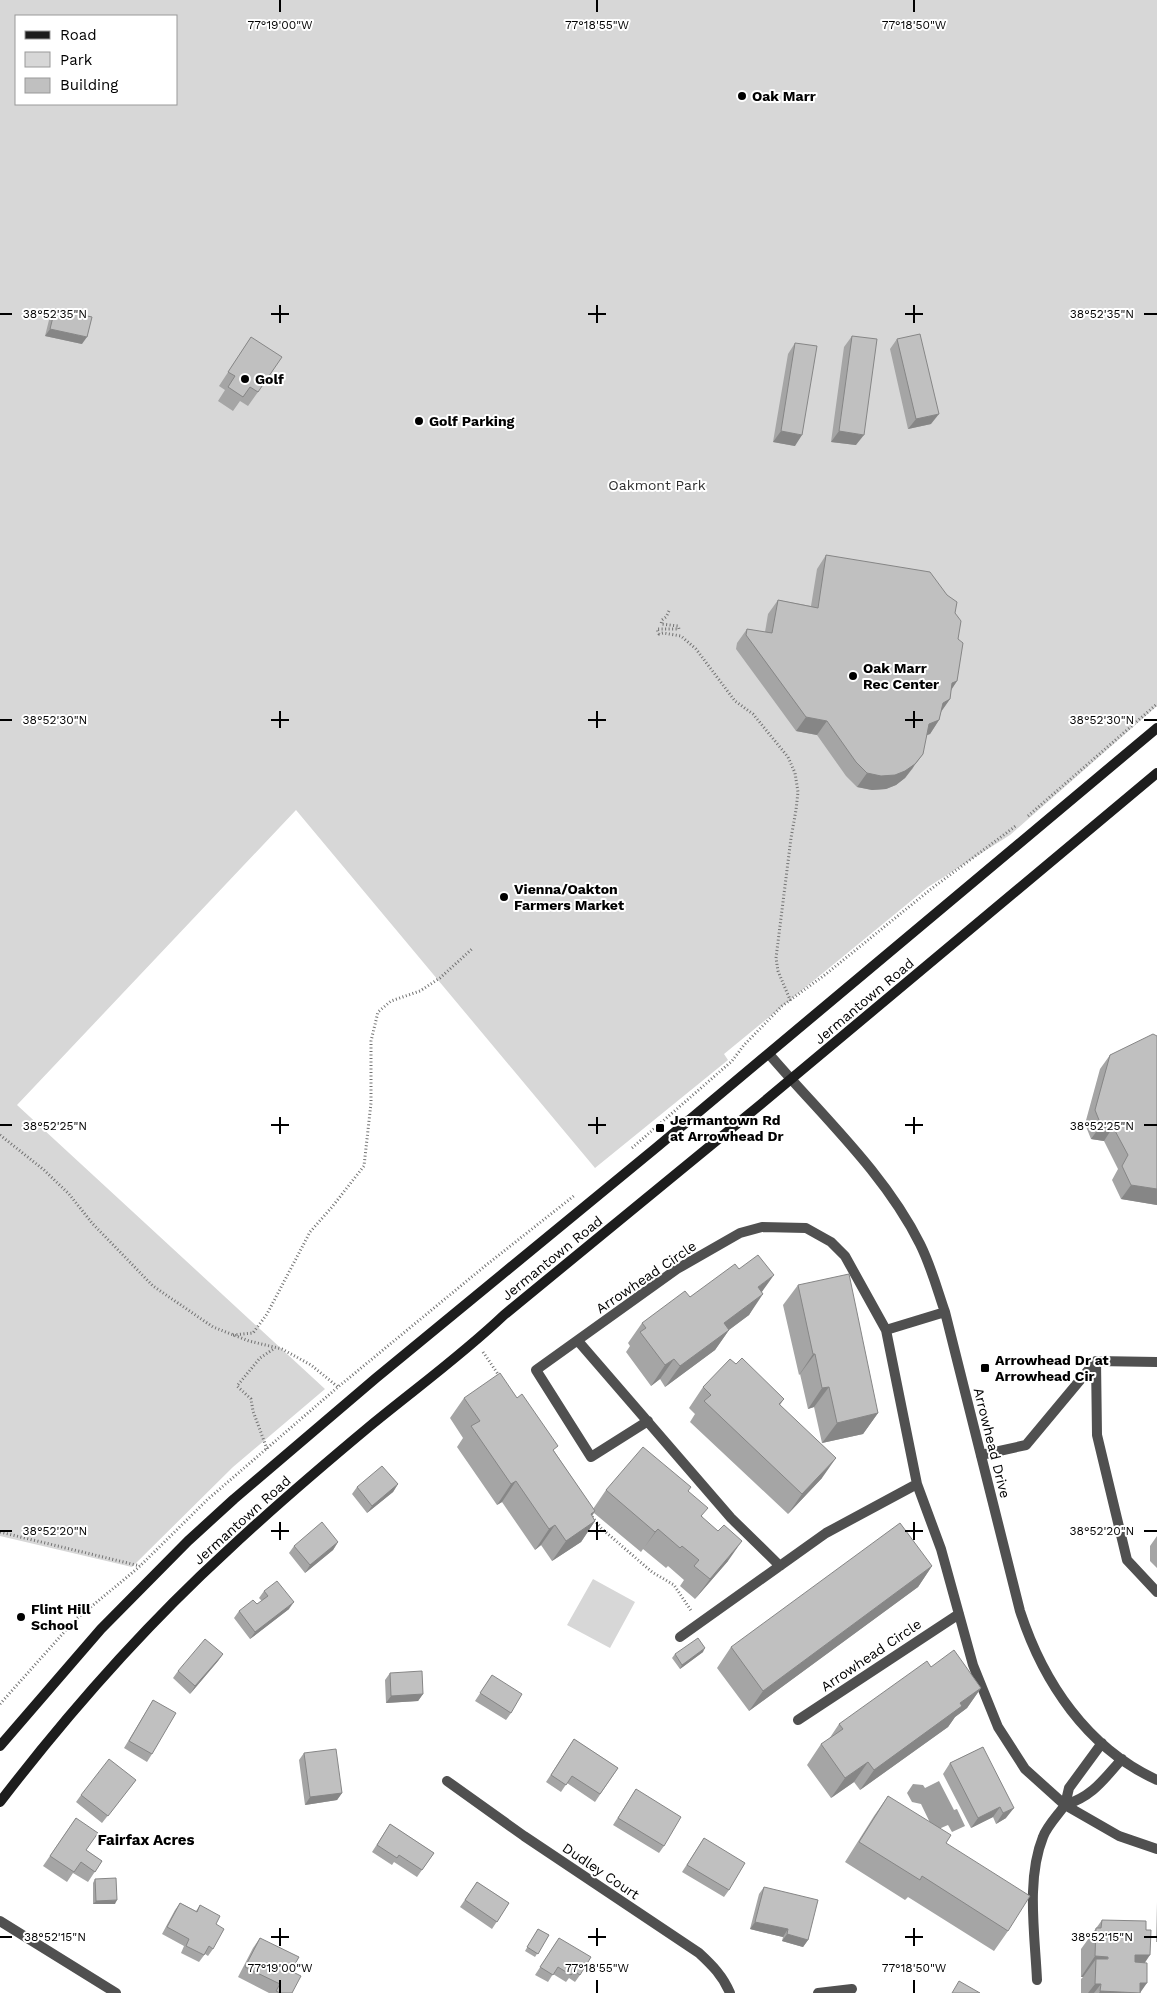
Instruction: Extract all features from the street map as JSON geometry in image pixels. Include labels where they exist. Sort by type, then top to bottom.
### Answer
[{"type":"main road","name":"Jermantown Road","points":[[0,1746],[101,1629],[162,1567],[234,1499],[350,1400],[769,1054],[1156,730]]},
{"type":"main road","name":"Jermantown Road","points":[[0,1802],[96,1685],[131,1646],[227,1550],[370,1426],[476,1342],[504,1315],[791,1080],[1157,773]]},
{"type":"street","name":"Arrowhead Drive","points":[[769,1054],[877,1178],[902,1213],[931,1269],[945,1312],[1020,1610],[1043,1669],[1063,1700],[1085,1727],[1122,1759],[1157,1780]]},
{"type":"street","name":"Arrowhead Circle","points":[[648,1421],[591,1457],[536,1370],[677,1269],[740,1233],[762,1227],[806,1228],[831,1242],[845,1256],[886,1330],[917,1484],[941,1549],[973,1665],[998,1727],[1025,1769],[1065,1805],[1119,1836],[1157,1849]]},
{"type":"street","points":[[886,1330],[945,1312]]},
{"type":"street","points":[[578,1341],[731,1518],[780,1566]]},
{"type":"street","points":[[981,1455],[1026,1445],[1096,1361]]},
{"type":"street","points":[[1096,1361],[1157,1362]]},
{"type":"street","points":[[1096,1361],[1098,1435],[1127,1560],[1157,1592]]},
{"type":"street","points":[[680,1637],[826,1533],[917,1484]]},
{"type":"street","name":"Arrowhead Circle","points":[[798,1720],[959,1614]]},
{"type":"street","points":[[1037,1980],[1033,1888],[1043,1836],[1065,1805],[1069,1788],[1102,1743]]},
{"type":"street","points":[[1065,1805],[1080,1800],[1092,1792],[1122,1759]]},
{"type":"street","name":"Dudley Court","points":[[447,1781],[524,1836],[698,1953],[714,1967],[726,1982],[730,1993]]},
{"type":"street","points":[[0,1921],[116,1993]]},
{"type":"street","points":[[818,1993],[852,1989]]},
{"type":"path","points":[[669,611],[661,624],[678,626],[679,629],[657,629],[659,634],[681,636],[696,650],[735,701],[753,714],[788,757],[795,773],[798,792],[776,958],[778,971],[790,1002]]},
{"type":"path","points":[[1026,818],[1157,704]]},
{"type":"path","points":[[732,1061],[744,1045],[782,1006],[790,1002],[931,889],[1019,824]]},
{"type":"path","points":[[233,1335],[252,1333],[267,1314],[310,1232],[364,1166],[371,1103],[371,1041],[378,1012],[391,1001],[420,991],[440,978],[473,948]]},
{"type":"path","points":[[0,1135],[44,1170],[69,1194],[92,1223],[153,1286],[213,1327],[249,1341],[276,1347],[311,1365],[338,1387],[350,1400]]},
{"type":"path","points":[[267,1449],[253,1411],[251,1399],[236,1386],[260,1358],[276,1347]]},
{"type":"path","points":[[483,1352],[500,1379]]},
{"type":"path","points":[[590,1513],[600,1528],[652,1572],[674,1585],[699,1623]]},
{"type":"path","points":[[0,1532],[140,1566]]},
{"type":"green space","name":"Oakmont Park","points":[[0,0],[1157,0],[1157,706],[1010,835],[928,887],[724,1054],[728,1060],[595,1168],[296,810],[17,1105],[325,1389],[233,1467],[132,1567],[0,1536]]},
{"type":"green space","points":[[593,1579],[635,1602],[610,1648],[567,1625]]},
{"type":"shaded area","points":[[939,1781],[954,1810],[957,1809],[965,1826],[952,1832],[948,1825],[934,1831],[921,1804],[912,1802],[907,1793],[913,1784],[923,1785],[925,1788]]},
{"type":"building","points":[[55,309],[92,317],[87,337],[50,329]]},
{"type":"building","points":[[920,334],[939,414],[916,419],[897,339]]},
{"type":"building","points":[[852,336],[877,339],[864,435],[839,431]]},
{"type":"building","name":"Golf","points":[[251,337],[282,357],[258,392],[250,387],[243,397],[228,387],[235,376],[228,372]]},
{"type":"building","points":[[795,343],[817,346],[802,435],[781,431]]},
{"type":"building","name":"Oak Marr Rec Center","points":[[826,555],[930,572],[947,595],[957,602],[955,613],[961,621],[958,639],[963,643],[957,681],[952,683],[950,699],[943,703],[939,720],[929,724],[923,754],[915,764],[895,775],[881,776],[867,773],[856,762],[827,721],[806,717],[746,635],[747,629],[772,633],[778,600],[818,608]]},
{"type":"building","points":[[1153,1034],[1157,1036],[1157,1189],[1131,1185],[1122,1166],[1128,1155],[1113,1127],[1101,1125],[1095,1110],[1110,1055]]},
{"type":"building","points":[[758,1255],[774,1275],[758,1287],[763,1294],[724,1323],[729,1330],[680,1366],[674,1359],[665,1365],[640,1332],[646,1328],[642,1323],[685,1291],[690,1297],[735,1264],[739,1269]]},
{"type":"building","points":[[849,1274],[878,1413],[837,1423],[829,1387],[822,1388],[798,1285]]},
{"type":"building","points":[[742,1358],[784,1399],[779,1404],[836,1458],[802,1494],[704,1401],[711,1395],[703,1387],[730,1359],[736,1364]]},
{"type":"building","points":[[500,1373],[517,1398],[522,1394],[558,1446],[553,1450],[595,1511],[591,1514],[595,1521],[566,1541],[555,1525],[549,1529],[516,1481],[511,1484],[471,1426],[480,1421],[464,1398]]},
{"type":"building","points":[[643,1447],[691,1487],[688,1491],[708,1508],[701,1516],[718,1531],[724,1525],[742,1541],[710,1579],[694,1566],[699,1560],[682,1546],[680,1548],[658,1529],[655,1532],[606,1490]]},
{"type":"building","points":[[382,1466],[398,1484],[372,1506],[357,1487]]},
{"type":"building","points":[[322,1522],[338,1542],[310,1565],[294,1546]]},
{"type":"building","points":[[900,1523],[932,1566],[763,1691],[731,1647]]},
{"type":"building","points":[[277,1581],[294,1602],[255,1632],[239,1611],[253,1600],[257,1604],[268,1596],[264,1591]]},
{"type":"building","points":[[698,1638],[705,1648],[682,1665],[675,1654]]},
{"type":"building","points":[[205,1639],[223,1654],[195,1686],[178,1671]]},
{"type":"building","points":[[954,1650],[981,1688],[960,1703],[962,1706],[874,1770],[868,1762],[845,1778],[821,1744],[843,1729],[839,1724],[927,1661],[931,1667]]},
{"type":"building","points":[[422,1671],[423,1694],[391,1696],[390,1673]]},
{"type":"building","points":[[492,1675],[522,1694],[511,1713],[480,1693]]},
{"type":"building","points":[[153,1700],[176,1713],[152,1754],[129,1741]]},
{"type":"building","points":[[574,1739],[618,1768],[600,1794],[572,1776],[566,1785],[551,1775]]},
{"type":"building","points":[[983,1747],[1014,1808],[1003,1813],[1000,1807],[978,1818],[950,1763]]},
{"type":"building","points":[[336,1749],[342,1793],[310,1797],[304,1753]]},
{"type":"building","points":[[109,1759],[136,1780],[108,1816],[81,1795]]},
{"type":"building","points":[[636,1789],[681,1817],[664,1846],[618,1818]]},
{"type":"building","points":[[888,1796],[951,1835],[946,1843],[1030,1896],[1008,1931],[922,1876],[920,1880],[859,1842]]},
{"type":"building","points":[[76,1818],[98,1833],[86,1850],[102,1861],[95,1872],[81,1862],[74,1872],[50,1856]]},
{"type":"building","points":[[390,1824],[434,1853],[422,1870],[399,1855],[397,1858],[377,1845]]},
{"type":"building","points":[[704,1838],[745,1863],[729,1890],[687,1865]]},
{"type":"building","points":[[116,1878],[117,1900],[96,1901],[95,1879]]},
{"type":"building","points":[[477,1882],[509,1903],[497,1922],[465,1900]]},
{"type":"building","points":[[764,1887],[818,1900],[808,1940],[787,1934],[788,1929],[755,1922]]},
{"type":"building","points":[[180,1903],[197,1912],[200,1905],[220,1916],[216,1924],[224,1929],[213,1949],[209,1946],[204,1955],[186,1946],[189,1939],[167,1927]]},
{"type":"building","points":[[1102,1920],[1146,1921],[1146,1930],[1151,1930],[1150,1955],[1135,1955],[1135,1962],[1147,1963],[1147,1983],[1140,1983],[1140,1993],[1100,1991],[1101,1984],[1095,1984],[1096,1959],[1108,1959],[1108,1957],[1095,1956],[1096,1928],[1101,1928]]},
{"type":"building","points":[[538,1929],[549,1935],[538,1954],[527,1947]]},
{"type":"building","points":[[260,1938],[299,1957],[291,1971],[301,1976],[292,1993],[276,1991],[280,1984],[245,1967]]},
{"type":"building","points":[[559,1938],[591,1957],[580,1975],[574,1971],[571,1975],[558,1967],[553,1975],[540,1967]]},
{"type":"building","points":[[959,1981],[980,1993],[952,1993]]},
{"type":"place","name":"Oak Marr","points":[[742,96]]},
{"type":"place","name":"Golf","points":[[245,379]]},
{"type":"place","name":"Golf Parking","points":[[419,421]]},
{"type":"place","name":"Oak Marr Rec Center","points":[[853,676]]},
{"type":"place","name":"Vienna/Oakton Farmers Market","points":[[504,897]]},
{"type":"place","name":"Jermantown Rd at Arrowhead Dr","points":[[660,1128]]},
{"type":"place","name":"Arrowhead Dr at Arrowhead Cir","points":[[985,1368]]},
{"type":"place","name":"Flint Hill School","points":[[21,1617]]},
{"type":"district","name":"Fairfax Acres","points":[[146,1840]]}]
